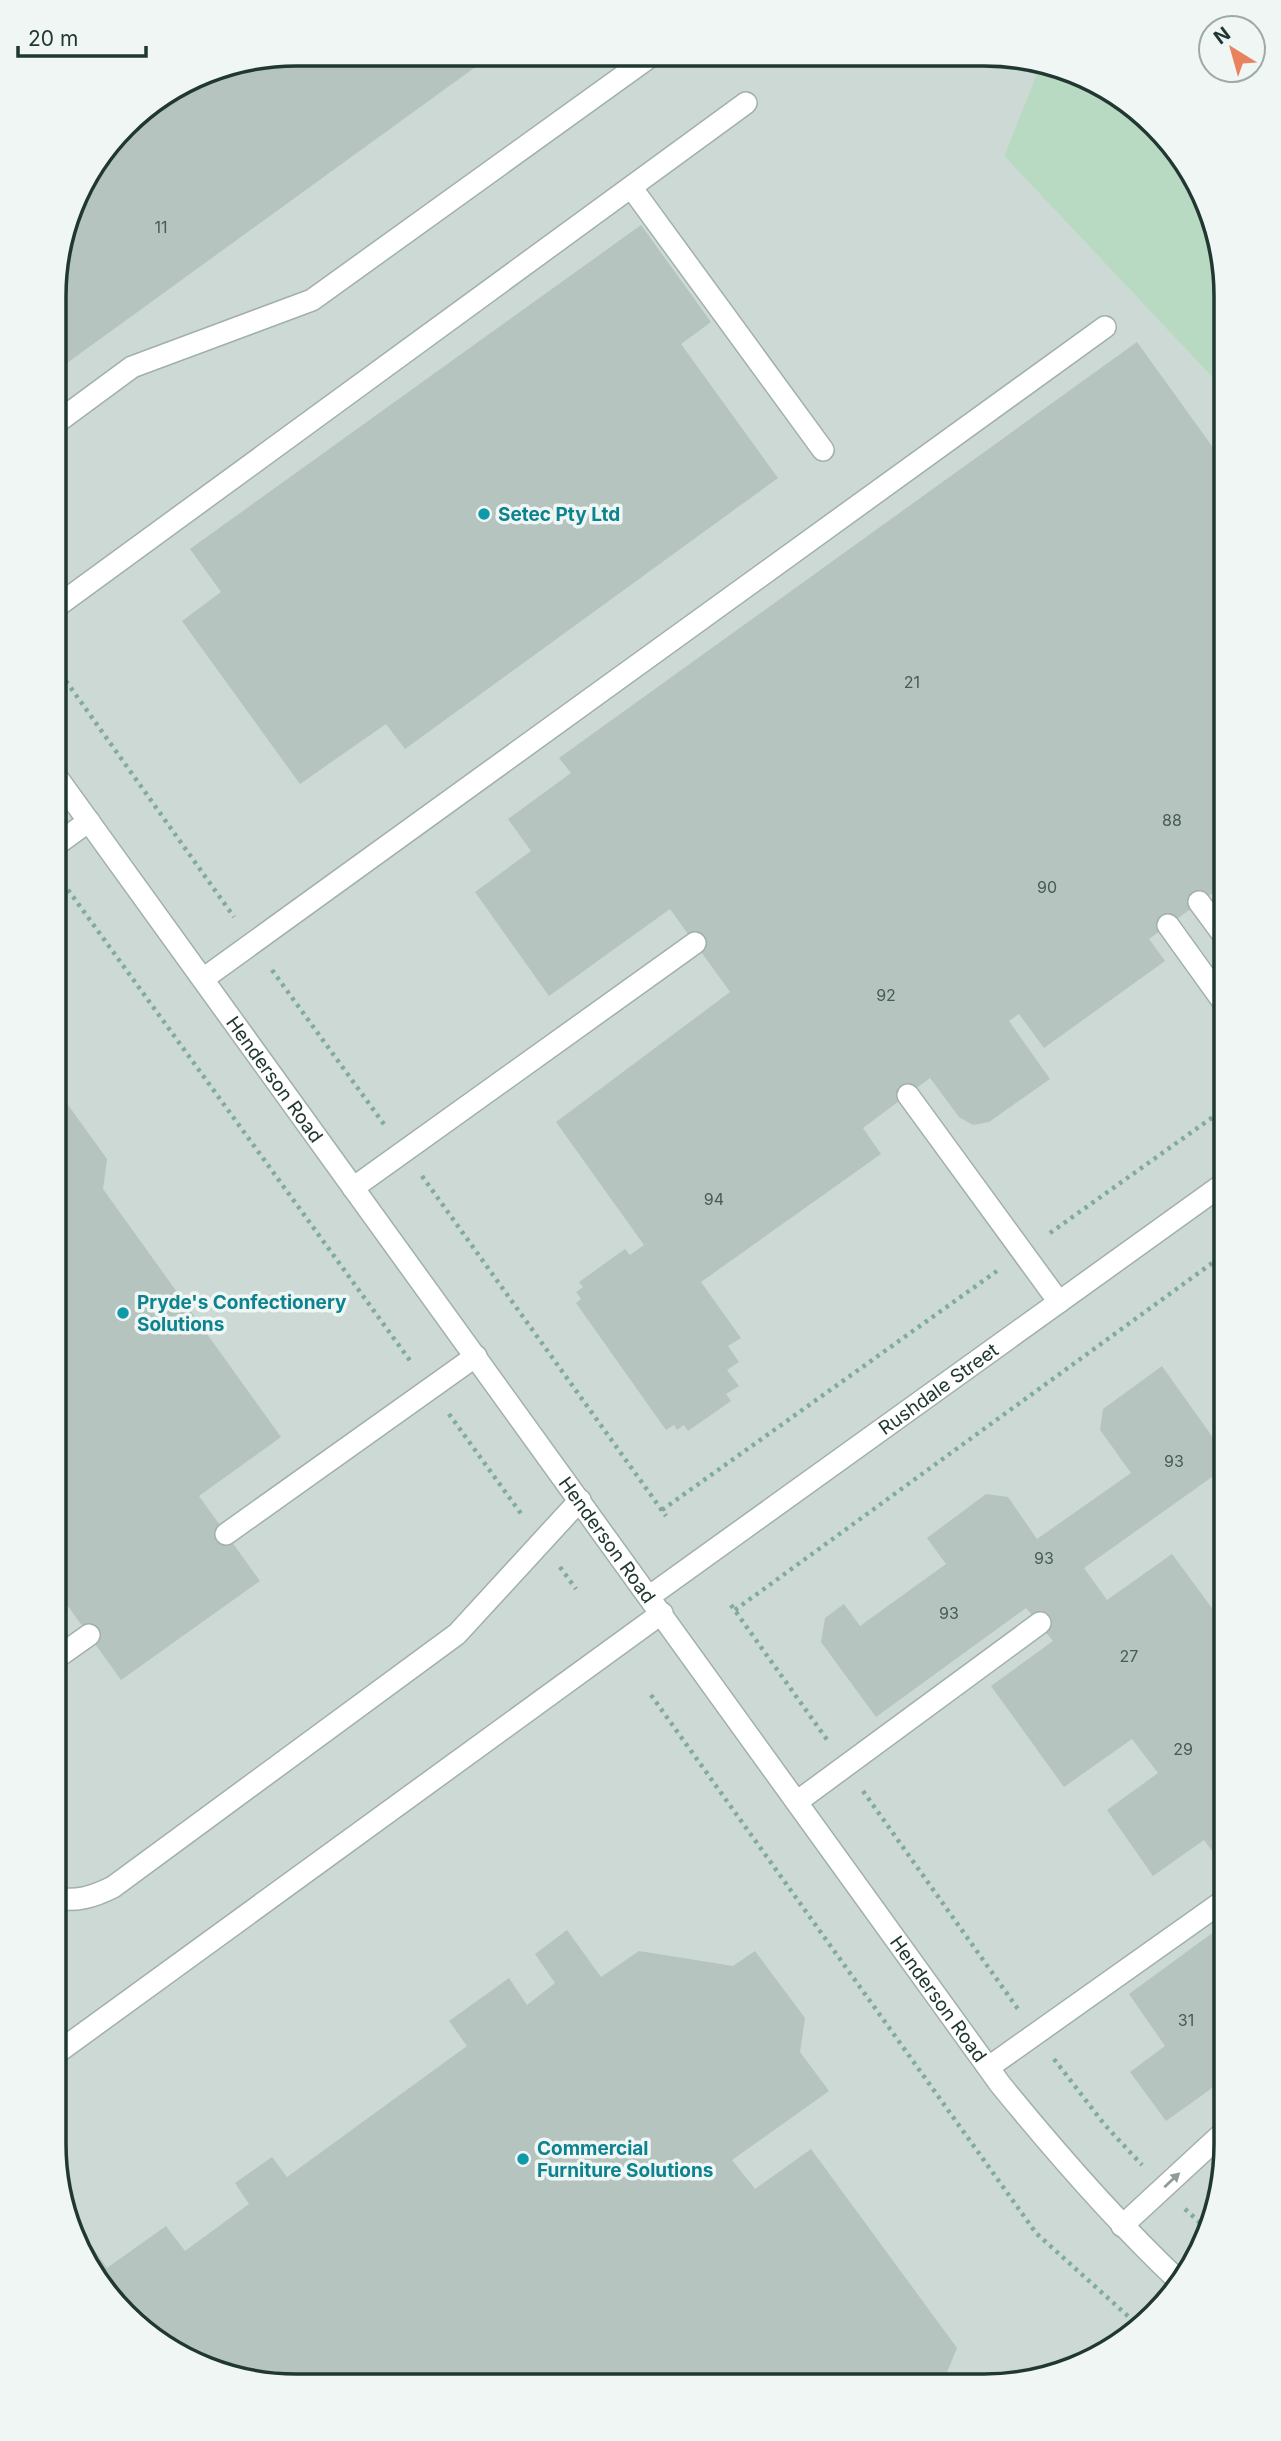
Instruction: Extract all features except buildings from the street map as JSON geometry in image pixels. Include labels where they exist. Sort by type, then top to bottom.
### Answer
[{"type":"street","points":[[66,416],[132,367],[312,300],[638,66]]},
{"type":"street","points":[[66,600],[746,103]]},
{"type":"street","points":[[631,187],[823,450]]},
{"type":"street","points":[[204,979],[1105,327]]},
{"type":"street","name":"Henderson Road","points":[[66,790],[989,2067],[1066,2164],[1122,2226],[1173,2276]]},
{"type":"street","points":[[66,838],[89,821]]},
{"type":"street","points":[[1199,902],[1214,922]]},
{"type":"street","points":[[1168,925],[1214,989]]},
{"type":"street","points":[[353,1188],[695,943]]},
{"type":"street","points":[[908,1095],[1059,1302]]},
{"type":"street","name":"Rushdale Street","points":[[66,2046],[1059,1302],[1214,1191]]},
{"type":"street","points":[[226,1534],[476,1356]]},
{"type":"street","points":[[66,1898],[96,1896],[113,1887],[457,1634],[580,1500]]},
{"type":"street","points":[[798,1801],[1040,1623]]},
{"type":"street","points":[[66,1651],[89,1635]]},
{"type":"street","points":[[989,2067],[1214,1908]]},
{"type":"street","points":[[1122,2226],[1214,2141]]},
{"type":"path","points":[[66,681],[666,1516]]},
{"type":"path","points":[[66,887],[576,1589]]},
{"type":"path","points":[[662,1510],[1214,1116]]},
{"type":"path","points":[[1200,2223],[1163,2189],[1104,2124],[1036,2034],[733,1608],[1214,1262]]},
{"type":"path","points":[[651,1696],[1036,2233],[1132,2320]]},
{"type":"shaded area","points":[[296,66],[985,66],[1037,73],[1004,156],[1214,379],[1214,2160],[1210,2190],[1197,2233],[1184,2260],[1167,2285],[1125,2327],[1100,2344],[1073,2357],[1030,2370],[1000,2374],[296,2374],[266,2373],[208,2357],[181,2344],[156,2327],[134,2307],[105,2272],[79,2219],[71,2190],[66,2145],[66,296],[68,266],[84,208],[97,181],[123,145],[145,123],[169,105],[195,90],[237,74]]},
{"type":"green space","points":[[1037,73],[1086,90],[1112,105],[1136,123],[1158,145],[1191,195],[1210,251],[1214,281],[1214,379],[1004,156]]},
{"type":"place","name":"Setec Pty Ltd","points":[[484,514]]},
{"type":"place","name":"Pryde's Confectionery Solutions","points":[[123,1313]]},
{"type":"place","name":"Commercial Furniture Solutions","points":[[523,2159]]}]
